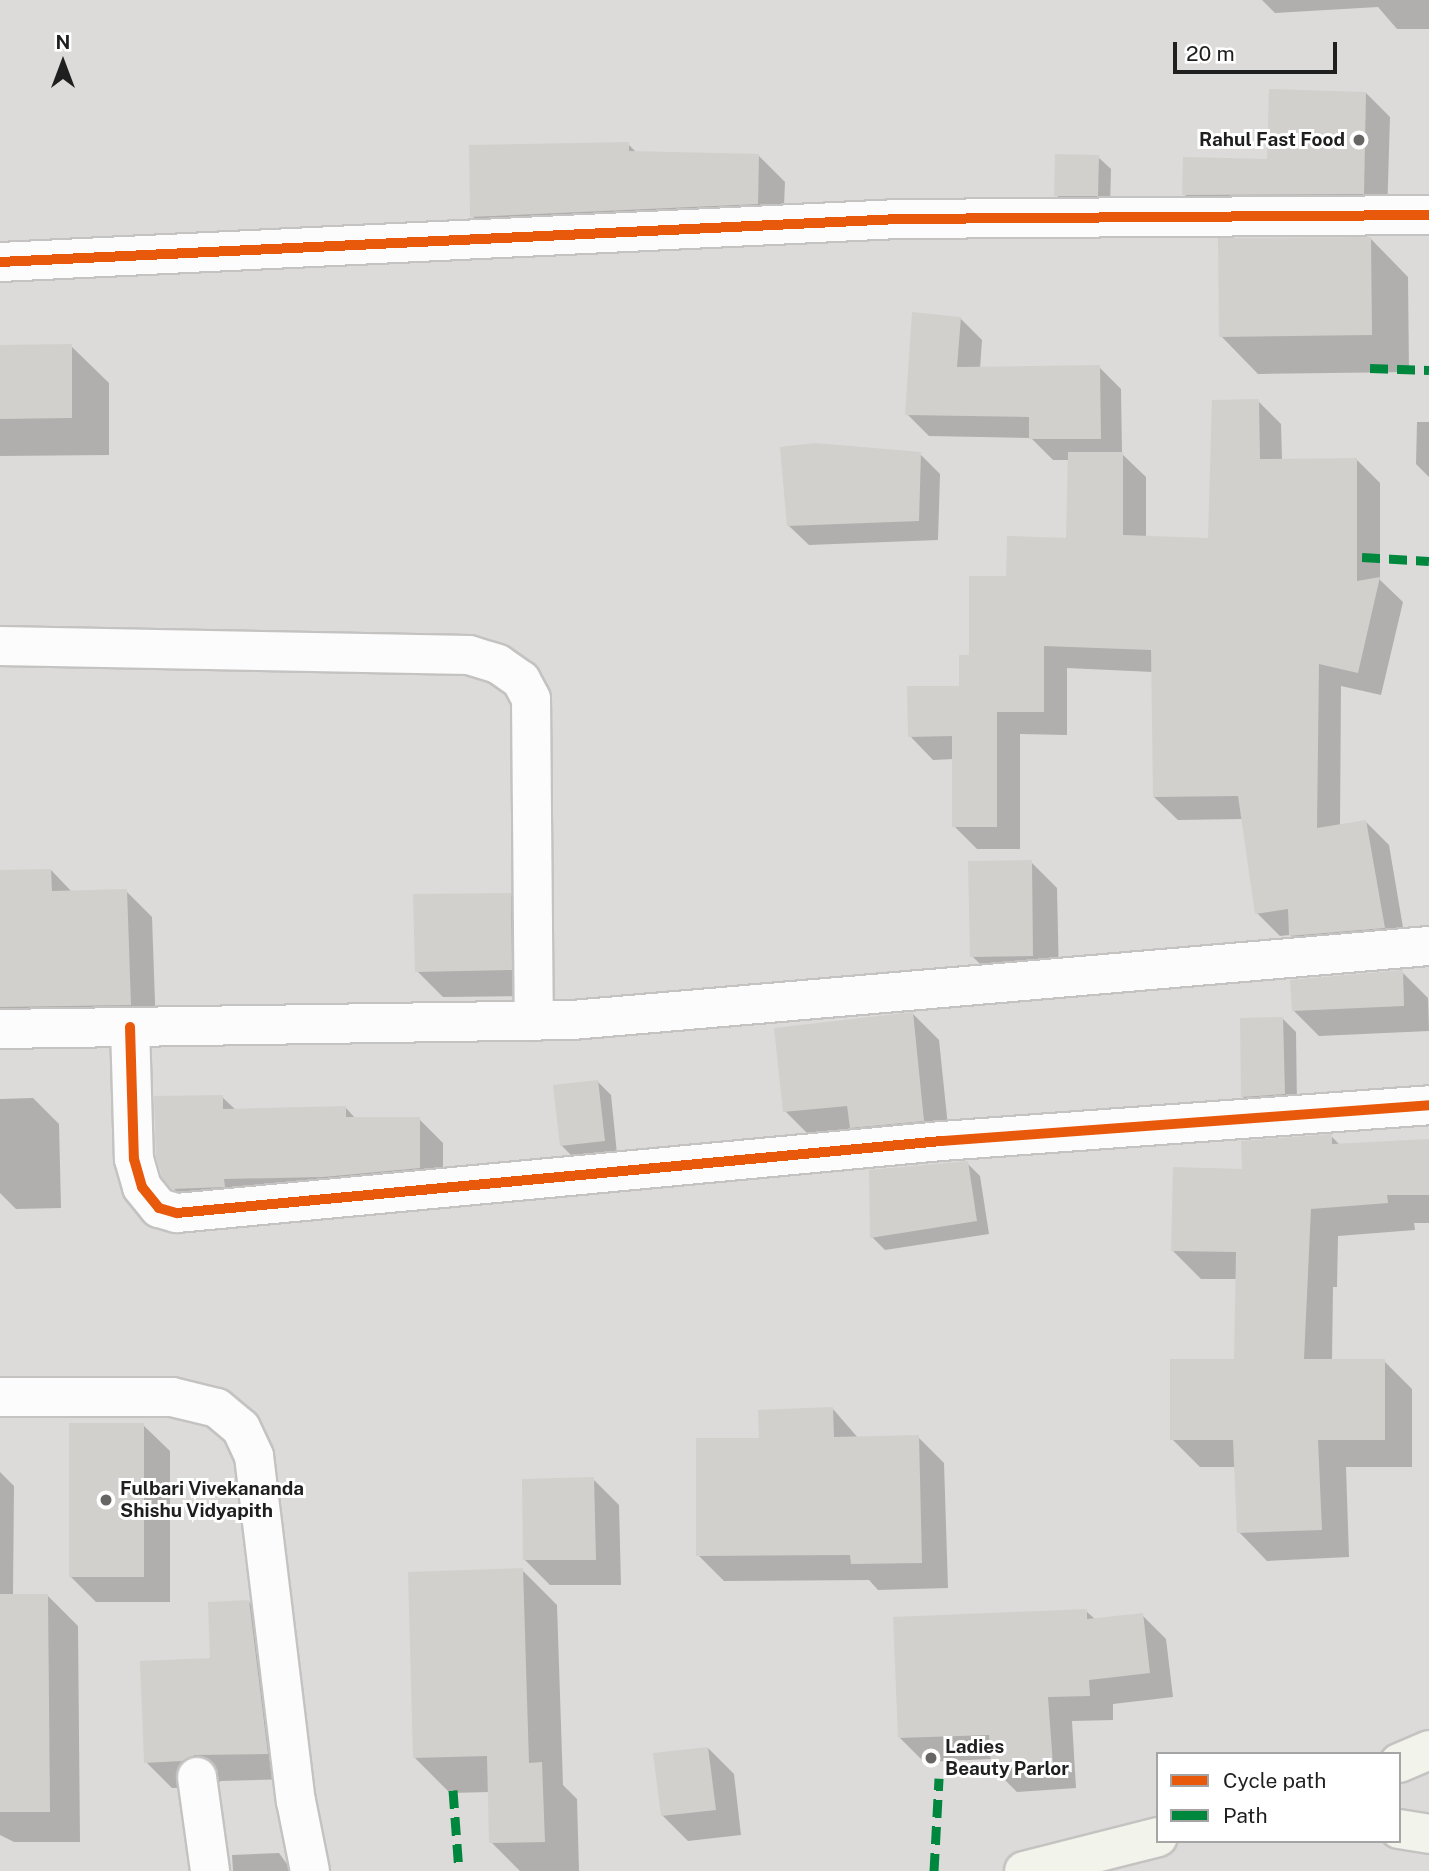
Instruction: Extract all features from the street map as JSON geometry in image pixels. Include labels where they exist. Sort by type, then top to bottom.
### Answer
[{"type":"main road","points":[[1401,1762],[1429,1750]]},
{"type":"main road","points":[[1401,1829],[1429,1834]]},
{"type":"main road","points":[[1024,1871],[1156,1838]]},
{"type":"street","points":[[0,262],[900,219],[1429,215]]},
{"type":"street","points":[[0,646],[469,654],[498,664],[521,680],[531,699],[534,1021]]},
{"type":"street","points":[[0,1029],[534,1021],[1429,946]]},
{"type":"street","points":[[130,1027],[134,1159],[142,1187],[159,1208],[177,1213],[956,1139],[1429,1105]]},
{"type":"street","points":[[0,1397],[172,1397],[217,1408],[241,1428],[254,1456],[296,1801],[310,1871]]},
{"type":"street","points":[[197,1777],[210,1871]]},
{"type":"shaded area","points":[[0,0],[1429,0],[1429,1871],[0,1871]]},
{"type":"building","points":[[1269,89],[1366,92],[1364,194],[1182,195],[1183,157],[1267,159]]},
{"type":"building","points":[[629,142],[629,151],[759,154],[758,204],[470,217],[469,145]]},
{"type":"building","points":[[1055,154],[1099,155],[1098,196],[1054,196]]},
{"type":"building","points":[[1371,237],[1372,335],[1219,337],[1218,238]]},
{"type":"building","points":[[912,312],[961,317],[957,367],[1100,365],[1101,439],[1029,439],[1029,417],[905,415]]},
{"type":"building","points":[[72,344],[72,418],[0,419],[0,345]]},
{"type":"building","points":[[1259,399],[1260,459],[1357,458],[1357,581],[1380,577],[1358,673],[1319,664],[1317,828],[1366,820],[1385,928],[1289,936],[1288,909],[1255,914],[1238,796],[1153,797],[1151,650],[1044,646],[1044,712],[997,712],[997,827],[952,827],[952,736],[908,737],[907,686],[959,686],[959,655],[969,655],[969,576],[1006,576],[1007,536],[1066,538],[1068,452],[1123,452],[1123,535],[1208,538],[1212,400]]},
{"type":"building","points":[[815,443],[921,452],[919,521],[787,526],[780,447]]},
{"type":"building","points":[[1032,860],[1033,956],[970,957],[968,861]]},
{"type":"building","points":[[51,869],[52,891],[127,889],[131,1005],[0,1007],[0,870]]},
{"type":"building","points":[[511,893],[512,970],[415,972],[413,894]]},
{"type":"building","points":[[1403,970],[1404,1006],[1292,1011],[1290,980]]},
{"type":"building","points":[[913,1012],[924,1121],[850,1128],[847,1106],[783,1112],[774,1028]]},
{"type":"building","points":[[1283,1017],[1285,1094],[1241,1097],[1240,1018]]},
{"type":"building","points":[[598,1080],[605,1141],[560,1146],[553,1085]]},
{"type":"building","points":[[223,1095],[223,1109],[346,1106],[346,1117],[420,1117],[420,1168],[323,1177],[224,1179],[225,1187],[172,1189],[162,1177],[156,1156],[154,1096]]},
{"type":"building","points":[[1332,1134],[1332,1144],[1429,1139],[1429,1195],[1387,1195],[1388,1203],[1311,1209],[1304,1359],[1385,1359],[1385,1440],[1318,1440],[1322,1530],[1237,1533],[1233,1440],[1170,1440],[1170,1359],[1234,1359],[1236,1252],[1171,1251],[1173,1167],[1242,1169],[1241,1141]]},
{"type":"building","points":[[968,1161],[977,1221],[870,1238],[869,1170]]},
{"type":"building","points":[[833,1407],[834,1437],[919,1435],[922,1563],[851,1564],[850,1555],[696,1556],[696,1438],[759,1438],[758,1410]]},
{"type":"building","name":"Fulbari Vivekananda Shishu Vidyapith","points":[[69,1423],[144,1423],[144,1577],[69,1577]]},
{"type":"building","points":[[594,1477],[596,1560],[523,1560],[522,1479]]},
{"type":"building","points":[[523,1568],[529,1763],[542,1762],[545,1842],[489,1843],[487,1756],[413,1758],[408,1572]]},
{"type":"building","points":[[0,1594],[48,1594],[50,1812],[0,1812]]},
{"type":"building","points":[[249,1600],[268,1754],[195,1755],[182,1761],[144,1763],[140,1661],[210,1658],[208,1602]]},
{"type":"building","points":[[1087,1609],[1087,1619],[1143,1613],[1150,1673],[1089,1680],[1090,1696],[1048,1697],[1053,1765],[991,1768],[989,1735],[898,1738],[893,1617]]},
{"type":"building","points":[[708,1747],[716,1810],[661,1816],[653,1753]]},
{"type":"marked path","points":[[1370,368],[1429,370]]},
{"type":"marked path","points":[[1362,557],[1429,561]]},
{"type":"marked path","points":[[934,1871],[939,1778]]},
{"type":"marked path","points":[[453,1790],[459,1871]]},
{"type":"cycle path","points":[[0,262],[900,219],[1429,215]]},
{"type":"cycle path","points":[[130,1027],[134,1159],[142,1187],[159,1208],[177,1213],[942,1141],[1429,1105]]},
{"type":"place","name":"Rahul Fast Food","points":[[1359,140]]},
{"type":"place","name":"Fulbari Vivekananda Shishu Vidyapith","points":[[106,1500]]},
{"type":"place","name":"Ladies Beauty Parlor","points":[[931,1758]]}]
